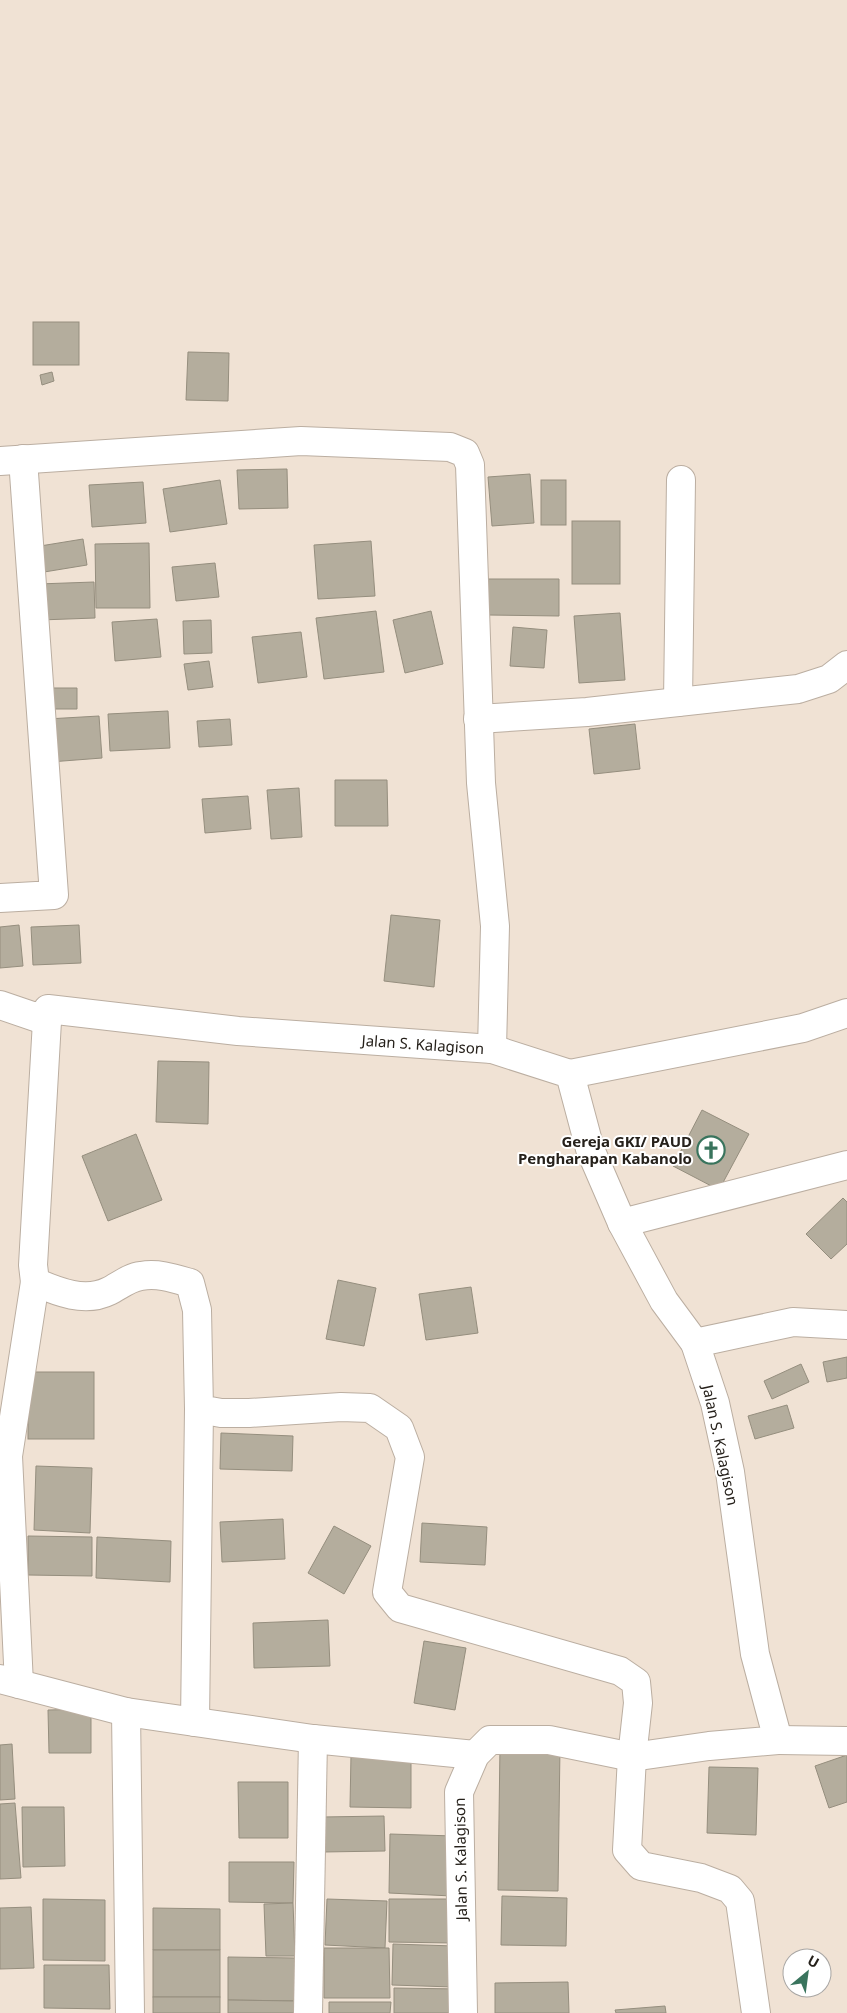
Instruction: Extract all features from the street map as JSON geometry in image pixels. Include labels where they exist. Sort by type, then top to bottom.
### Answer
[{"type":"street","points":[[0,898],[54,895],[24,486],[11,460],[301,441],[450,447],[465,453],[470,465],[481,783],[495,926],[492,1049]]},
{"type":"street","points":[[678,702],[681,480]]},
{"type":"street","points":[[478,719],[587,712],[798,689],[829,679],[847,665]]},
{"type":"street","points":[[0,1005],[47,1021],[33,1265],[35,1282],[8,1456],[10,1681],[126,1712],[313,1739],[475,1755]]},
{"type":"street","name":"Jalan S. Kalagison","points":[[47,1021],[48,1009],[238,1032],[492,1049],[570,1074],[590,1149],[622,1223],[664,1301],[695,1343],[714,1403],[730,1472],[755,1654],[778,1740],[709,1746],[632,1757],[549,1740],[490,1740],[475,1755],[459,1792],[463,2013]]},
{"type":"street","points":[[570,1074],[803,1028],[847,1013]]},
{"type":"street","points":[[622,1223],[847,1165]]},
{"type":"street","points":[[35,1282],[58,1292],[85,1296],[105,1293],[139,1276],[166,1275],[190,1283],[197,1310],[199,1409],[195,1722]]},
{"type":"street","points":[[695,1343],[793,1322],[847,1325]]},
{"type":"street","points":[[199,1409],[220,1413],[249,1413],[341,1407],[370,1408],[384,1416],[399,1428],[410,1457],[387,1592],[400,1608],[620,1671],[636,1682],[638,1703],[632,1757],[628,1850],[642,1866],[701,1878],[730,1889],[740,1901],[756,2013]]},
{"type":"street","points":[[126,1712],[130,2013]]},
{"type":"street","points":[[308,2013],[313,1739]]},
{"type":"street","points":[[778,1740],[847,1741]]},
{"type":"building","points":[[33,322],[79,322],[79,365],[33,365]]},
{"type":"building","points":[[188,352],[229,353],[228,401],[186,400]]},
{"type":"building","points":[[52,372],[54,381],[42,385],[40,375]]},
{"type":"building","points":[[287,469],[288,508],[239,509],[237,470]]},
{"type":"building","points":[[530,474],[534,523],[492,526],[488,477]]},
{"type":"building","points":[[220,480],[227,524],[170,532],[163,489]]},
{"type":"building","points":[[541,480],[566,480],[566,525],[541,525]]},
{"type":"building","points":[[143,482],[146,523],[92,527],[89,485]]},
{"type":"building","points":[[572,521],[620,521],[620,584],[572,584]]},
{"type":"building","points":[[83,539],[87,565],[38,573],[34,547]]},
{"type":"building","points":[[371,541],[375,596],[318,599],[314,545]]},
{"type":"building","points":[[149,543],[150,608],[96,608],[95,544]]},
{"type":"building","points":[[215,563],[219,597],[176,601],[172,567]]},
{"type":"building","points":[[488,579],[559,579],[559,616],[488,615]]},
{"type":"building","points":[[94,582],[95,618],[40,620],[38,584]]},
{"type":"building","points":[[376,611],[384,672],[324,679],[316,618]]},
{"type":"building","points":[[431,611],[443,664],[405,673],[393,620]]},
{"type":"building","points":[[620,613],[625,680],[579,683],[574,616]]},
{"type":"building","points":[[157,619],[161,657],[115,661],[112,622]]},
{"type":"building","points":[[211,620],[212,653],[184,654],[183,621]]},
{"type":"building","points":[[513,627],[547,630],[544,668],[510,666]]},
{"type":"building","points":[[301,632],[307,677],[258,683],[252,637]]},
{"type":"building","points":[[209,661],[213,687],[188,690],[184,664]]},
{"type":"building","points":[[44,688],[77,688],[77,709],[45,709]]},
{"type":"building","points":[[168,711],[170,748],[110,751],[108,714]]},
{"type":"building","points":[[99,716],[102,758],[50,762],[47,719]]},
{"type":"building","points":[[230,719],[232,745],[199,747],[197,721]]},
{"type":"building","points":[[635,724],[640,769],[594,774],[589,729]]},
{"type":"building","points":[[335,780],[387,780],[388,826],[335,826]]},
{"type":"building","points":[[299,788],[302,837],[271,839],[267,790]]},
{"type":"building","points":[[248,796],[251,829],[205,833],[202,799]]},
{"type":"building","points":[[391,915],[440,920],[434,987],[384,981]]},
{"type":"building","points":[[19,925],[23,966],[0,968],[0,927]]},
{"type":"building","points":[[79,925],[81,963],[33,965],[31,927]]},
{"type":"building","points":[[158,1061],[209,1062],[208,1124],[156,1122]]},
{"type":"building","name":"Gereja GKI/ PAUD Pengharapan Kabanolo","points":[[702,1110],[749,1134],[719,1190],[673,1166]]},
{"type":"building","points":[[136,1134],[162,1200],[108,1221],[82,1156]]},
{"type":"building","points":[[843,1198],[847,1202],[847,1244],[831,1259],[806,1234]]},
{"type":"building","points":[[338,1280],[376,1288],[364,1346],[326,1339]]},
{"type":"building","points":[[471,1287],[478,1333],[426,1340],[419,1294]]},
{"type":"building","points":[[847,1357],[847,1378],[827,1382],[823,1362]]},
{"type":"building","points":[[801,1364],[809,1382],[772,1399],[764,1381]]},
{"type":"building","points":[[28,1372],[94,1372],[94,1439],[28,1439]]},
{"type":"building","points":[[787,1405],[794,1428],[755,1439],[748,1416]]},
{"type":"building","points":[[221,1433],[293,1436],[292,1471],[220,1469]]},
{"type":"building","points":[[36,1466],[92,1468],[90,1533],[34,1530]]},
{"type":"building","points":[[283,1519],[285,1559],[222,1562],[220,1522]]},
{"type":"building","points":[[422,1523],[487,1527],[485,1565],[420,1562]]},
{"type":"building","points":[[334,1526],[371,1546],[344,1594],[308,1573]]},
{"type":"building","points":[[28,1536],[92,1537],[92,1576],[28,1575]]},
{"type":"building","points":[[97,1537],[171,1541],[170,1582],[96,1578]]},
{"type":"building","points":[[328,1620],[330,1666],[254,1668],[253,1623]]},
{"type":"building","points":[[424,1641],[466,1648],[455,1710],[414,1703]]},
{"type":"building","points":[[91,1709],[91,1753],[49,1753],[48,1710]]},
{"type":"building","points":[[12,1744],[15,1799],[0,1800],[0,1745]]},
{"type":"building","points":[[500,1746],[560,1747],[558,1891],[498,1890]]},
{"type":"building","points":[[351,1755],[411,1756],[411,1808],[350,1807]]},
{"type":"building","points":[[847,1755],[847,1802],[829,1808],[815,1766]]},
{"type":"building","points":[[709,1767],[758,1768],[756,1835],[707,1833]]},
{"type":"building","points":[[238,1782],[288,1782],[288,1838],[239,1838]]},
{"type":"building","points":[[15,1803],[21,1878],[0,1879],[0,1804]]},
{"type":"building","points":[[22,1807],[64,1807],[65,1866],[23,1867]]},
{"type":"building","points":[[384,1816],[385,1851],[323,1852],[322,1817]]},
{"type":"building","points":[[390,1834],[454,1836],[452,1896],[389,1893]]},
{"type":"building","points":[[229,1862],[294,1862],[293,1903],[229,1902]]},
{"type":"building","points":[[502,1896],[567,1898],[566,1946],[501,1945]]},
{"type":"building","points":[[43,1899],[105,1900],[105,1961],[43,1960]]},
{"type":"building","points":[[327,1899],[387,1901],[385,1948],[325,1945]]},
{"type":"building","points":[[389,1899],[451,1899],[452,1943],[389,1942]]},
{"type":"building","points":[[293,1903],[295,1956],[266,1956],[264,1904]]},
{"type":"building","points":[[31,1907],[34,1968],[0,1969],[0,1908]]},
{"type":"building","points":[[153,1908],[220,1909],[220,1950],[153,1950]]},
{"type":"building","points":[[393,1944],[454,1946],[453,1987],[392,1985]]},
{"type":"building","points":[[324,1948],[389,1948],[390,1998],[324,1998]]},
{"type":"building","points":[[153,1950],[220,1950],[220,1997],[153,1997]]},
{"type":"building","points":[[228,1957],[295,1958],[295,2001],[228,2000]]},
{"type":"building","points":[[44,1965],[109,1965],[110,2009],[44,2008]]},
{"type":"building","points":[[568,1982],[569,2013],[495,2013],[495,1983]]},
{"type":"building","points":[[394,1988],[459,1989],[459,2013],[394,2013]]},
{"type":"building","points":[[153,1997],[220,1997],[220,2013],[153,2013]]},
{"type":"building","points":[[228,2000],[295,2001],[295,2013],[228,2013]]},
{"type":"building","points":[[329,2002],[391,2002],[390,2013],[329,2013]]},
{"type":"building","points":[[665,2006],[666,2013],[616,2013],[615,2010]]},
{"type":"place","name":"Gereja GKI/ PAUD Pengharapan Kabanolo","points":[[711,1150]]}]
